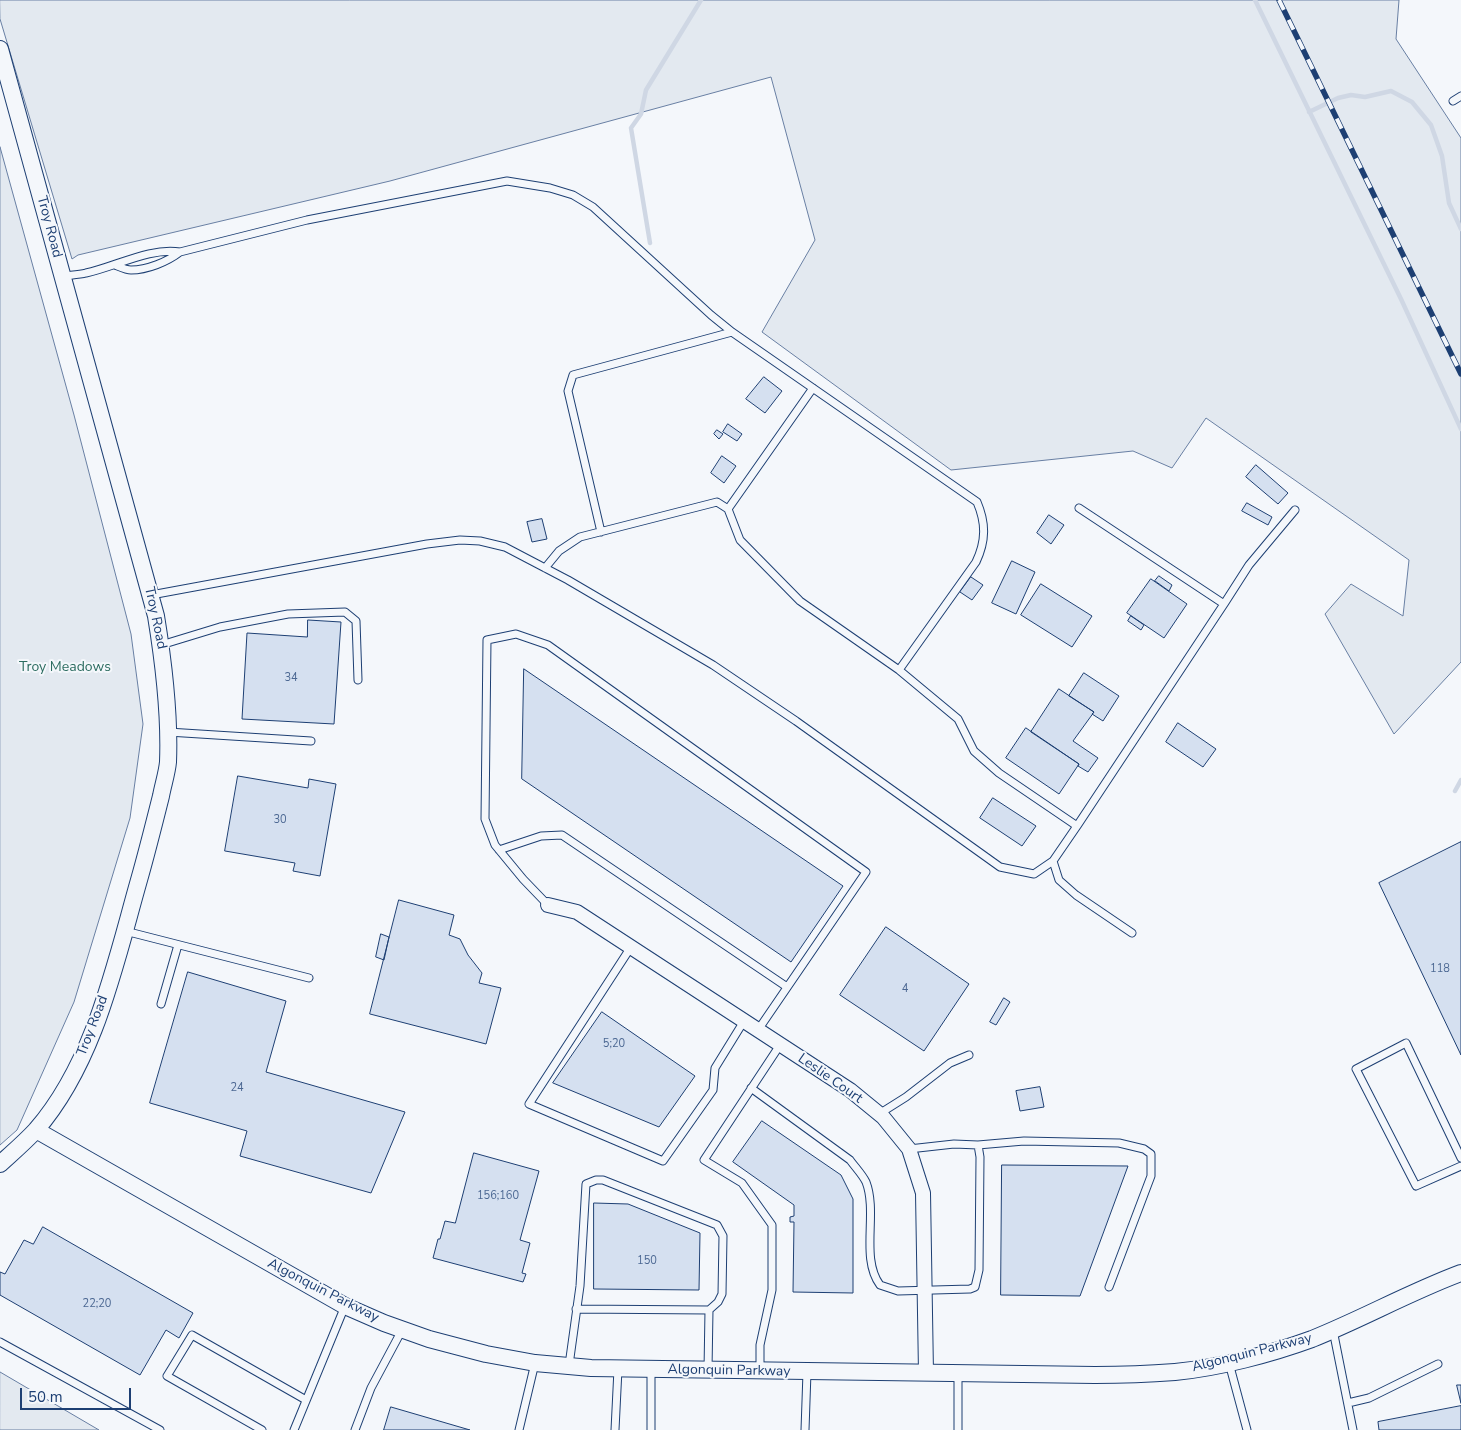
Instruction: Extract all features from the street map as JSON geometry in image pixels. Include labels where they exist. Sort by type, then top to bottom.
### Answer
[{"type":"street","name":"Troy Road","points":[[0,49],[156,616],[168,709],[168,765],[166,774],[154,825],[94,1030],[80,1061],[58,1099],[36,1130],[0,1164]]},
{"type":"street","name":"Leslie Court","points":[[548,905],[577,912],[850,1090],[879,1114],[909,1149],[923,1193],[926,1373]]},
{"type":"street","name":"Algonquin Parkway","points":[[36,1130],[345,1306],[402,1329],[456,1347],[535,1363],[569,1367],[708,1371],[926,1373],[1150,1374],[1177,1372],[1229,1362],[1285,1348],[1333,1330],[1461,1273]]},
{"type":"lane","points":[[1453,101],[1461,96]]},
{"type":"lane","points":[[115,265],[130,270],[137,269],[160,264],[180,252],[307,220],[506,181],[550,188],[573,196],[593,207],[710,315],[732,332],[977,502],[982,514],[984,536],[983,545],[976,562],[899,670]]},
{"type":"lane","points":[[62,276],[85,274],[169,250],[180,252]]},
{"type":"lane","points":[[601,532],[568,391],[573,375],[732,332]]},
{"type":"lane","points":[[728,509],[813,388]]},
{"type":"lane","points":[[545,568],[559,551],[580,537],[717,502],[728,509],[740,540],[800,602],[899,670],[958,719],[974,751],[999,773],[1077,826]]},
{"type":"lane","points":[[1079,508],[1224,604]]},
{"type":"lane","points":[[150,595],[427,544],[460,540],[480,541],[505,547],[714,665],[796,721],[1000,867],[1034,874],[1053,861],[1249,565],[1295,510]]},
{"type":"lane","points":[[161,645],[220,627],[288,614],[345,612],[356,621],[358,680]]},
{"type":"lane","points":[[548,905],[523,879],[495,845],[485,819],[487,640],[516,634],[548,645],[866,872],[758,1030]]},
{"type":"lane","points":[[168,732],[312,741]]},
{"type":"lane","points":[[499,850],[541,836],[562,835],[787,987]]},
{"type":"lane","points":[[1053,861],[1059,880],[1076,895],[1132,933]]},
{"type":"lane","points":[[124,931],[309,978]]},
{"type":"lane","points":[[161,1004],[178,945]]},
{"type":"lane","points":[[631,947],[529,1104],[663,1161],[713,1090],[715,1068],[744,1021]]},
{"type":"lane","points":[[1461,1158],[1406,1043],[1356,1069],[1416,1186],[1461,1166]]},
{"type":"lane","points":[[760,1371],[760,1345],[772,1290],[772,1225],[742,1183],[704,1160],[780,1045]]},
{"type":"lane","points":[[879,1114],[906,1097],[950,1063],[969,1055]]},
{"type":"lane","points":[[751,1088],[850,1160],[859,1171],[866,1182],[869,1194],[872,1271],[880,1285],[898,1291],[970,1289],[975,1287],[979,1270],[980,1157],[978,1145]]},
{"type":"lane","points":[[909,1149],[954,1144],[978,1145],[1024,1141],[1119,1143],[1144,1149],[1151,1154],[1151,1176],[1109,1287]]},
{"type":"lane","points":[[569,1367],[576,1309],[580,1286],[586,1184],[596,1180],[603,1180],[717,1225],[723,1236],[722,1294],[718,1302],[709,1310],[576,1309]]},
{"type":"lane","points":[[294,1430],[345,1306]]},
{"type":"lane","points":[[708,1371],[709,1310]]},
{"type":"lane","points":[[355,1430],[371,1388],[402,1329]]},
{"type":"lane","points":[[1333,1330],[1353,1430]]},
{"type":"lane","points":[[262,1430],[167,1376],[192,1335],[306,1400]]},
{"type":"lane","points":[[0,1342],[160,1430]]},
{"type":"lane","points":[[1229,1362],[1247,1430]]},
{"type":"lane","points":[[518,1430],[535,1363]]},
{"type":"lane","points":[[1348,1403],[1369,1398],[1438,1364]]},
{"type":"lane","points":[[615,1430],[618,1369]]},
{"type":"lane","points":[[651,1370],[651,1430]]},
{"type":"lane","points":[[805,1430],[807,1372]]},
{"type":"lane","points":[[958,1373],[958,1430]]},
{"type":"green space","points":[[0,0],[1399,0],[1396,39],[1461,138],[1461,662],[1394,734],[1325,614],[1351,584],[1403,616],[1409,560],[1206,418],[1172,468],[1133,451],[951,470],[762,332],[815,240],[771,77],[390,181],[78,255],[72,259],[0,19]]},
{"type":"green space","name":"Troy Meadows","points":[[0,147],[74,415],[131,634],[143,724],[130,818],[74,1002],[17,1130],[0,1145]]},
{"type":"green space","points":[[0,1372],[99,1430],[0,1430]]},
{"type":"building","points":[[764,377],[782,391],[765,413],[746,399]]},
{"type":"building","points":[[728,424],[742,434],[737,441],[723,432]]},
{"type":"building","points":[[717,430],[723,434],[719,439],[714,434]]},
{"type":"building","points":[[722,456],[736,466],[724,483],[711,473]]},
{"type":"building","points":[[1256,465],[1288,493],[1278,504],[1246,477]]},
{"type":"building","points":[[1247,503],[1272,517],[1268,525],[1242,511]]},
{"type":"building","points":[[1049,515],[1064,525],[1051,544],[1037,533]]},
{"type":"building","points":[[542,519],[547,539],[532,542],[527,522]]},
{"type":"building","points":[[1012,561],[1035,572],[1016,614],[992,603]]},
{"type":"building","points":[[1159,576],[1172,585],[1169,591],[1155,581]]},
{"type":"building","points":[[971,577],[983,585],[972,600],[960,592]]},
{"type":"building","points":[[1151,579],[1187,604],[1164,638],[1127,613]]},
{"type":"building","points":[[1041,584],[1092,616],[1072,647],[1021,615]]},
{"type":"building","points":[[1131,616],[1144,625],[1141,630],[1128,621]]},
{"type":"building","points":[[308,620],[341,622],[334,724],[242,719],[247,633],[307,637]]},
{"type":"building","points":[[524,669],[843,886],[791,962],[522,779]]},
{"type":"building","points":[[1084,673],[1119,696],[1103,721],[1092,714],[1094,712],[1069,696]]},
{"type":"building","points":[[1059,689],[1094,712],[1073,741],[1098,758],[1088,772],[1031,732]]},
{"type":"building","points":[[1178,723],[1216,749],[1203,767],[1166,742]]},
{"type":"building","points":[[1026,728],[1079,764],[1059,794],[1006,758]]},
{"type":"building","points":[[238,776],[308,788],[309,779],[336,784],[320,876],[293,871],[295,863],[225,851]]},
{"type":"building","points":[[993,798],[1036,826],[1022,846],[980,818]]},
{"type":"building","points":[[1461,842],[1461,1055],[1379,883]]},
{"type":"building","points":[[399,900],[454,915],[449,935],[460,939],[468,955],[482,973],[479,983],[501,988],[486,1044],[370,1014]]},
{"type":"building","points":[[886,927],[969,984],[924,1051],[840,995]]},
{"type":"building","points":[[381,934],[389,937],[384,960],[376,957]]},
{"type":"building","points":[[188,972],[286,1001],[266,1072],[405,1112],[371,1193],[240,1156],[247,1131],[150,1103]]},
{"type":"building","points":[[1004,998],[1010,1002],[996,1025],[990,1022]]},
{"type":"building","points":[[602,1012],[695,1076],[659,1127],[553,1083]]},
{"type":"building","points":[[1040,1087],[1044,1107],[1020,1111],[1016,1091]]},
{"type":"building","points":[[762,1121],[841,1175],[853,1199],[853,1293],[793,1292],[794,1222],[790,1222],[790,1217],[794,1216],[794,1205],[733,1162]]},
{"type":"building","points":[[474,1153],[539,1171],[520,1240],[530,1243],[522,1273],[526,1274],[523,1282],[433,1258],[445,1221],[455,1223]]},
{"type":"building","points":[[1002,1165],[1128,1166],[1080,1296],[1001,1295]]},
{"type":"building","points":[[594,1203],[628,1204],[700,1233],[699,1290],[594,1289]]},
{"type":"building","points":[[43,1227],[193,1313],[179,1338],[166,1330],[140,1375],[0,1295],[0,1272],[5,1274],[24,1240],[33,1244]]},
{"type":"building","points":[[1457,1385],[1461,1385],[1461,1403]]},
{"type":"building","points":[[1461,1406],[1461,1430],[1379,1430],[1378,1422]]},
{"type":"building","points":[[391,1407],[470,1430],[384,1430]]},
{"type":"waterway","points":[[650,243],[631,128],[641,114],[646,90],[701,0]]},
{"type":"waterway","points":[[1255,0],[1401,299],[1461,429]]},
{"type":"waterway","points":[[1309,112],[1338,98],[1351,95],[1365,97],[1391,91],[1412,102],[1431,125],[1442,156],[1449,203],[1461,229]]},
{"type":"waterway","points":[[1455,791],[1461,780]]},
{"type":"railway","points":[[1279,0],[1461,374]]}]
